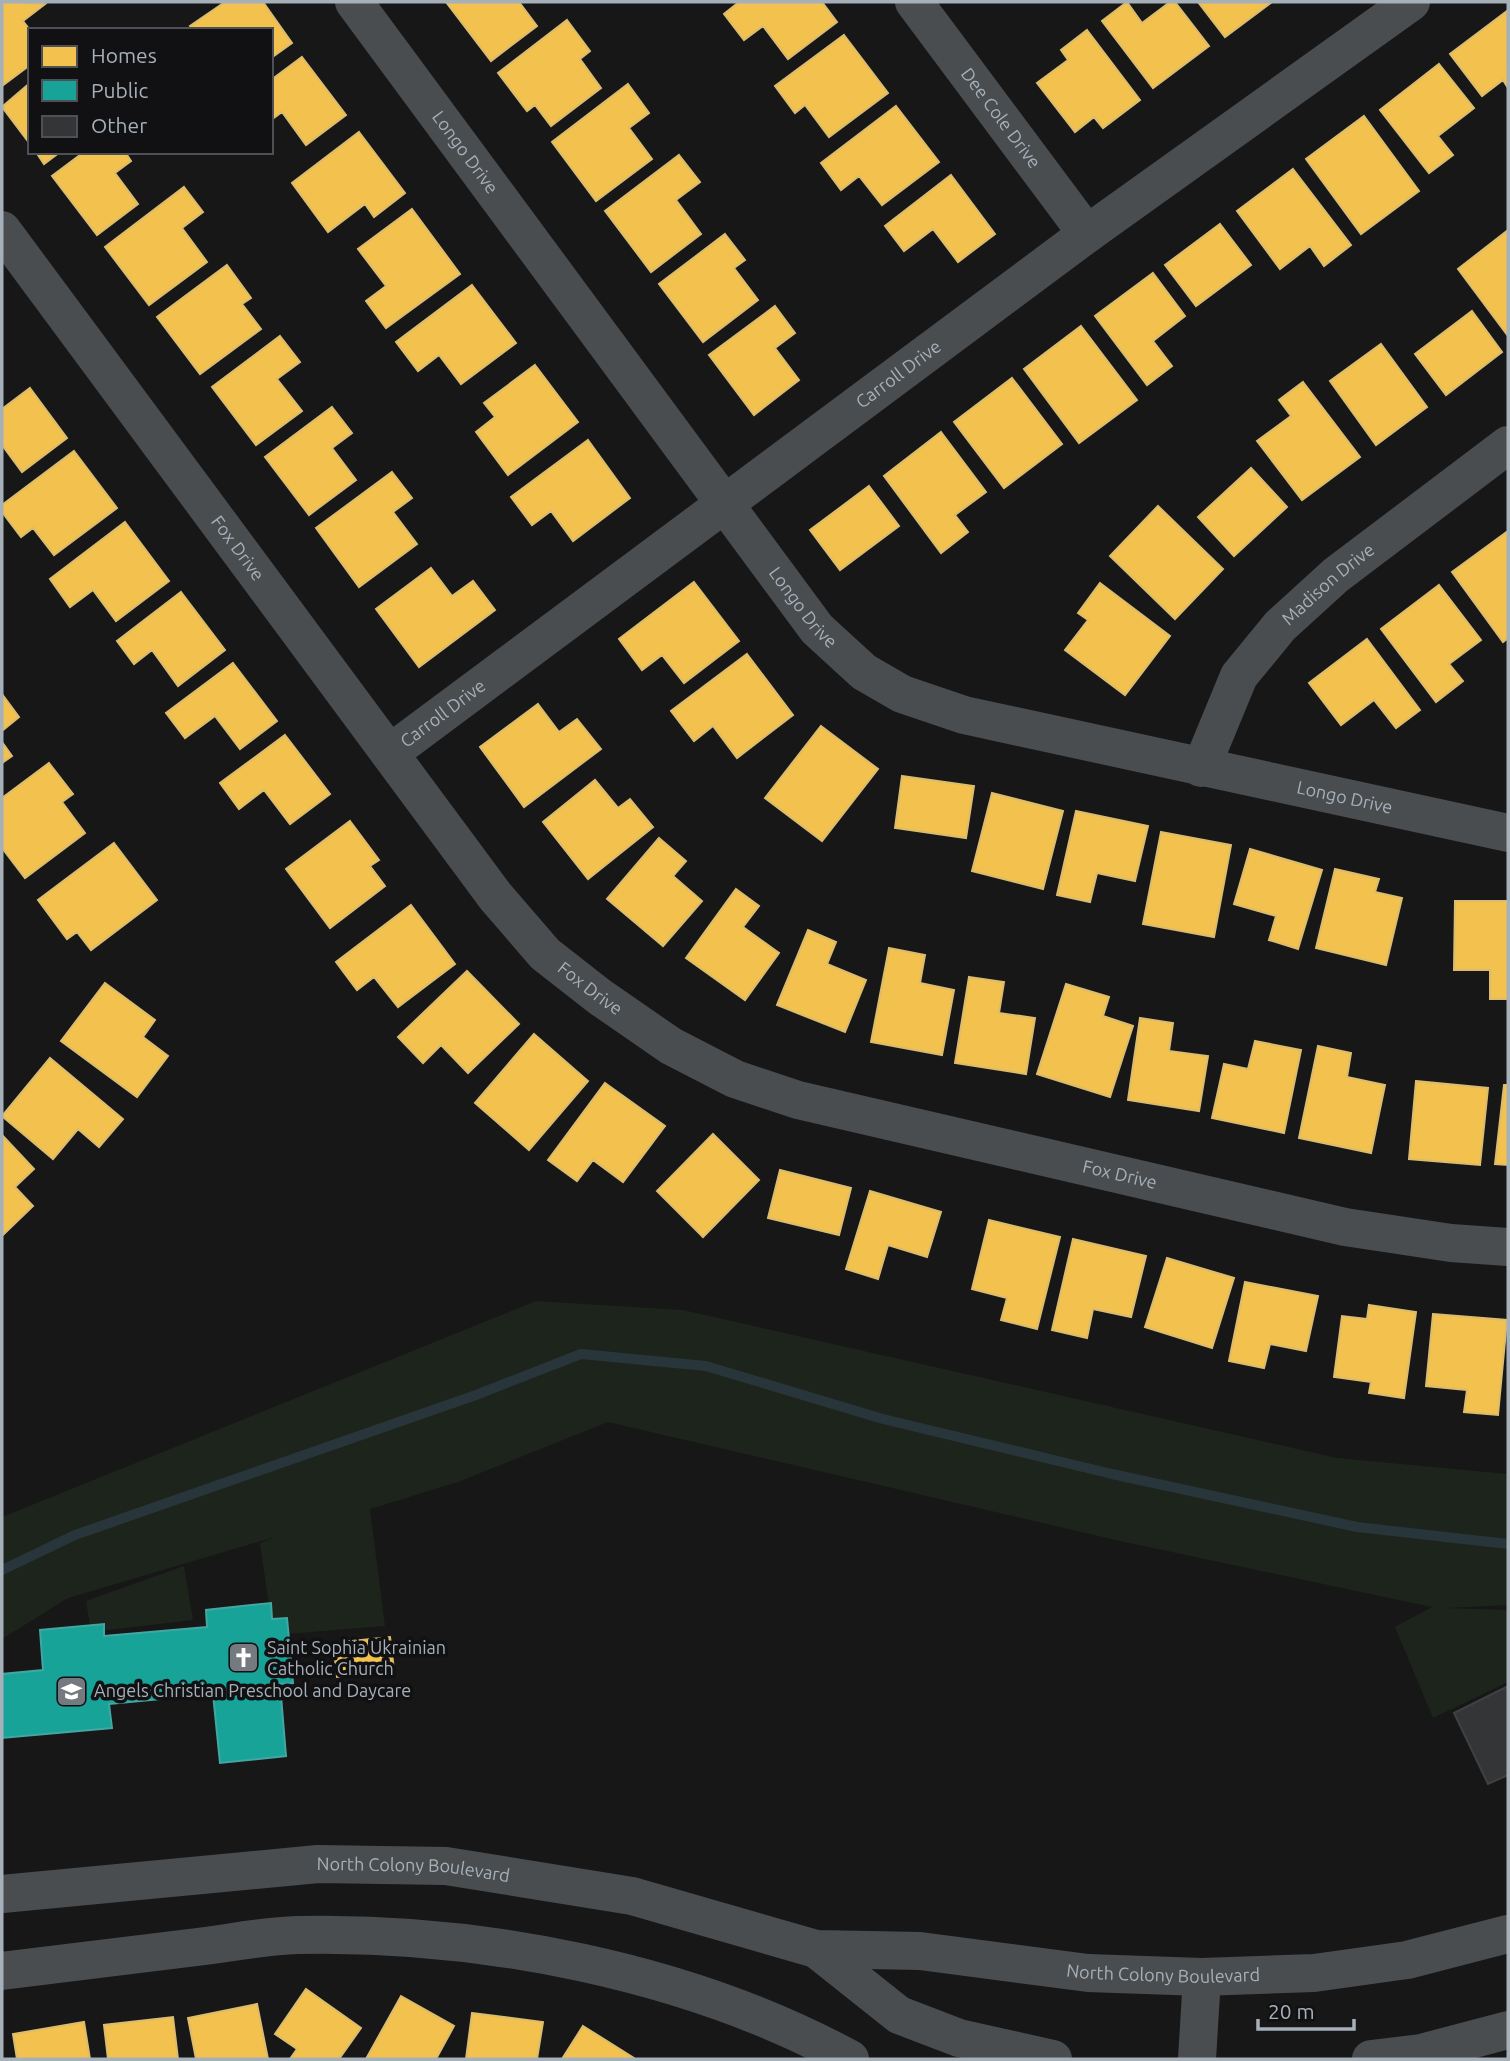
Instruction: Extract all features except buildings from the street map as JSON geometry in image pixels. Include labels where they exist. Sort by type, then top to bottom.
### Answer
[{"type":"street","name":"Longo Drive","points":[[354,2],[817,629],[864,672],[902,694],[964,715],[1508,833]]},
{"type":"street","name":"Dee Cole Drive","points":[[914,2],[1087,234]]},
{"type":"street","name":"Carroll Drive","points":[[390,753],[1087,234],[1411,2]]},
{"type":"street","name":"Fox Drive","points":[[2,230],[495,896],[545,954],[671,1046],[735,1079],[798,1100],[1345,1227],[1451,1243],[1508,1247]]},
{"type":"street","name":"Madison Drive","points":[[1201,768],[1239,676],[1280,626],[1336,575],[1508,445]]},
{"type":"street","name":"North Colony Boulevard","points":[[2,1894],[318,1864],[446,1866],[632,1896],[816,1949],[920,1951],[1088,1973],[1202,1977],[1314,1973],[1380,1963],[1508,1934]]},
{"type":"street","points":[[2,1971],[295,1935],[426,1937],[530,1952],[677,1987],[800,2032],[850,2059]]},
{"type":"street","name":"North Colony Boulevard","points":[[816,1949],[899,2015],[959,2038],[1052,2059]]},
{"type":"street","points":[[1197,2059],[1202,1977]]},
{"type":"street","points":[[1371,2059],[1421,2053],[1508,2030]]},
{"type":"shaded area","points":[[536,1301],[683,1310],[1337,1458],[1508,1474],[1508,1605],[1447,1608],[1508,1610],[1508,1682],[1433,1718],[1395,1627],[1432,1607],[1120,1541],[608,1422],[458,1482],[370,1509],[385,1626],[273,1635],[260,1543],[275,1537],[68,1598],[2,1639],[2,1517]]},
{"type":"shaded area","points":[[184,1566],[193,1620],[91,1632],[86,1601]]},
{"type":"waterway","points":[[2,1570],[75,1535],[476,1395],[581,1354],[706,1366],[883,1419],[1112,1474],[1357,1527],[1508,1544]]},
{"type":"place","name":"Saint Sophia Ukrainian Catholic Church","points":[[244,1658]]},
{"type":"place","name":"Angels Christian Preschool and Daycare","points":[[71,1691]]}]
